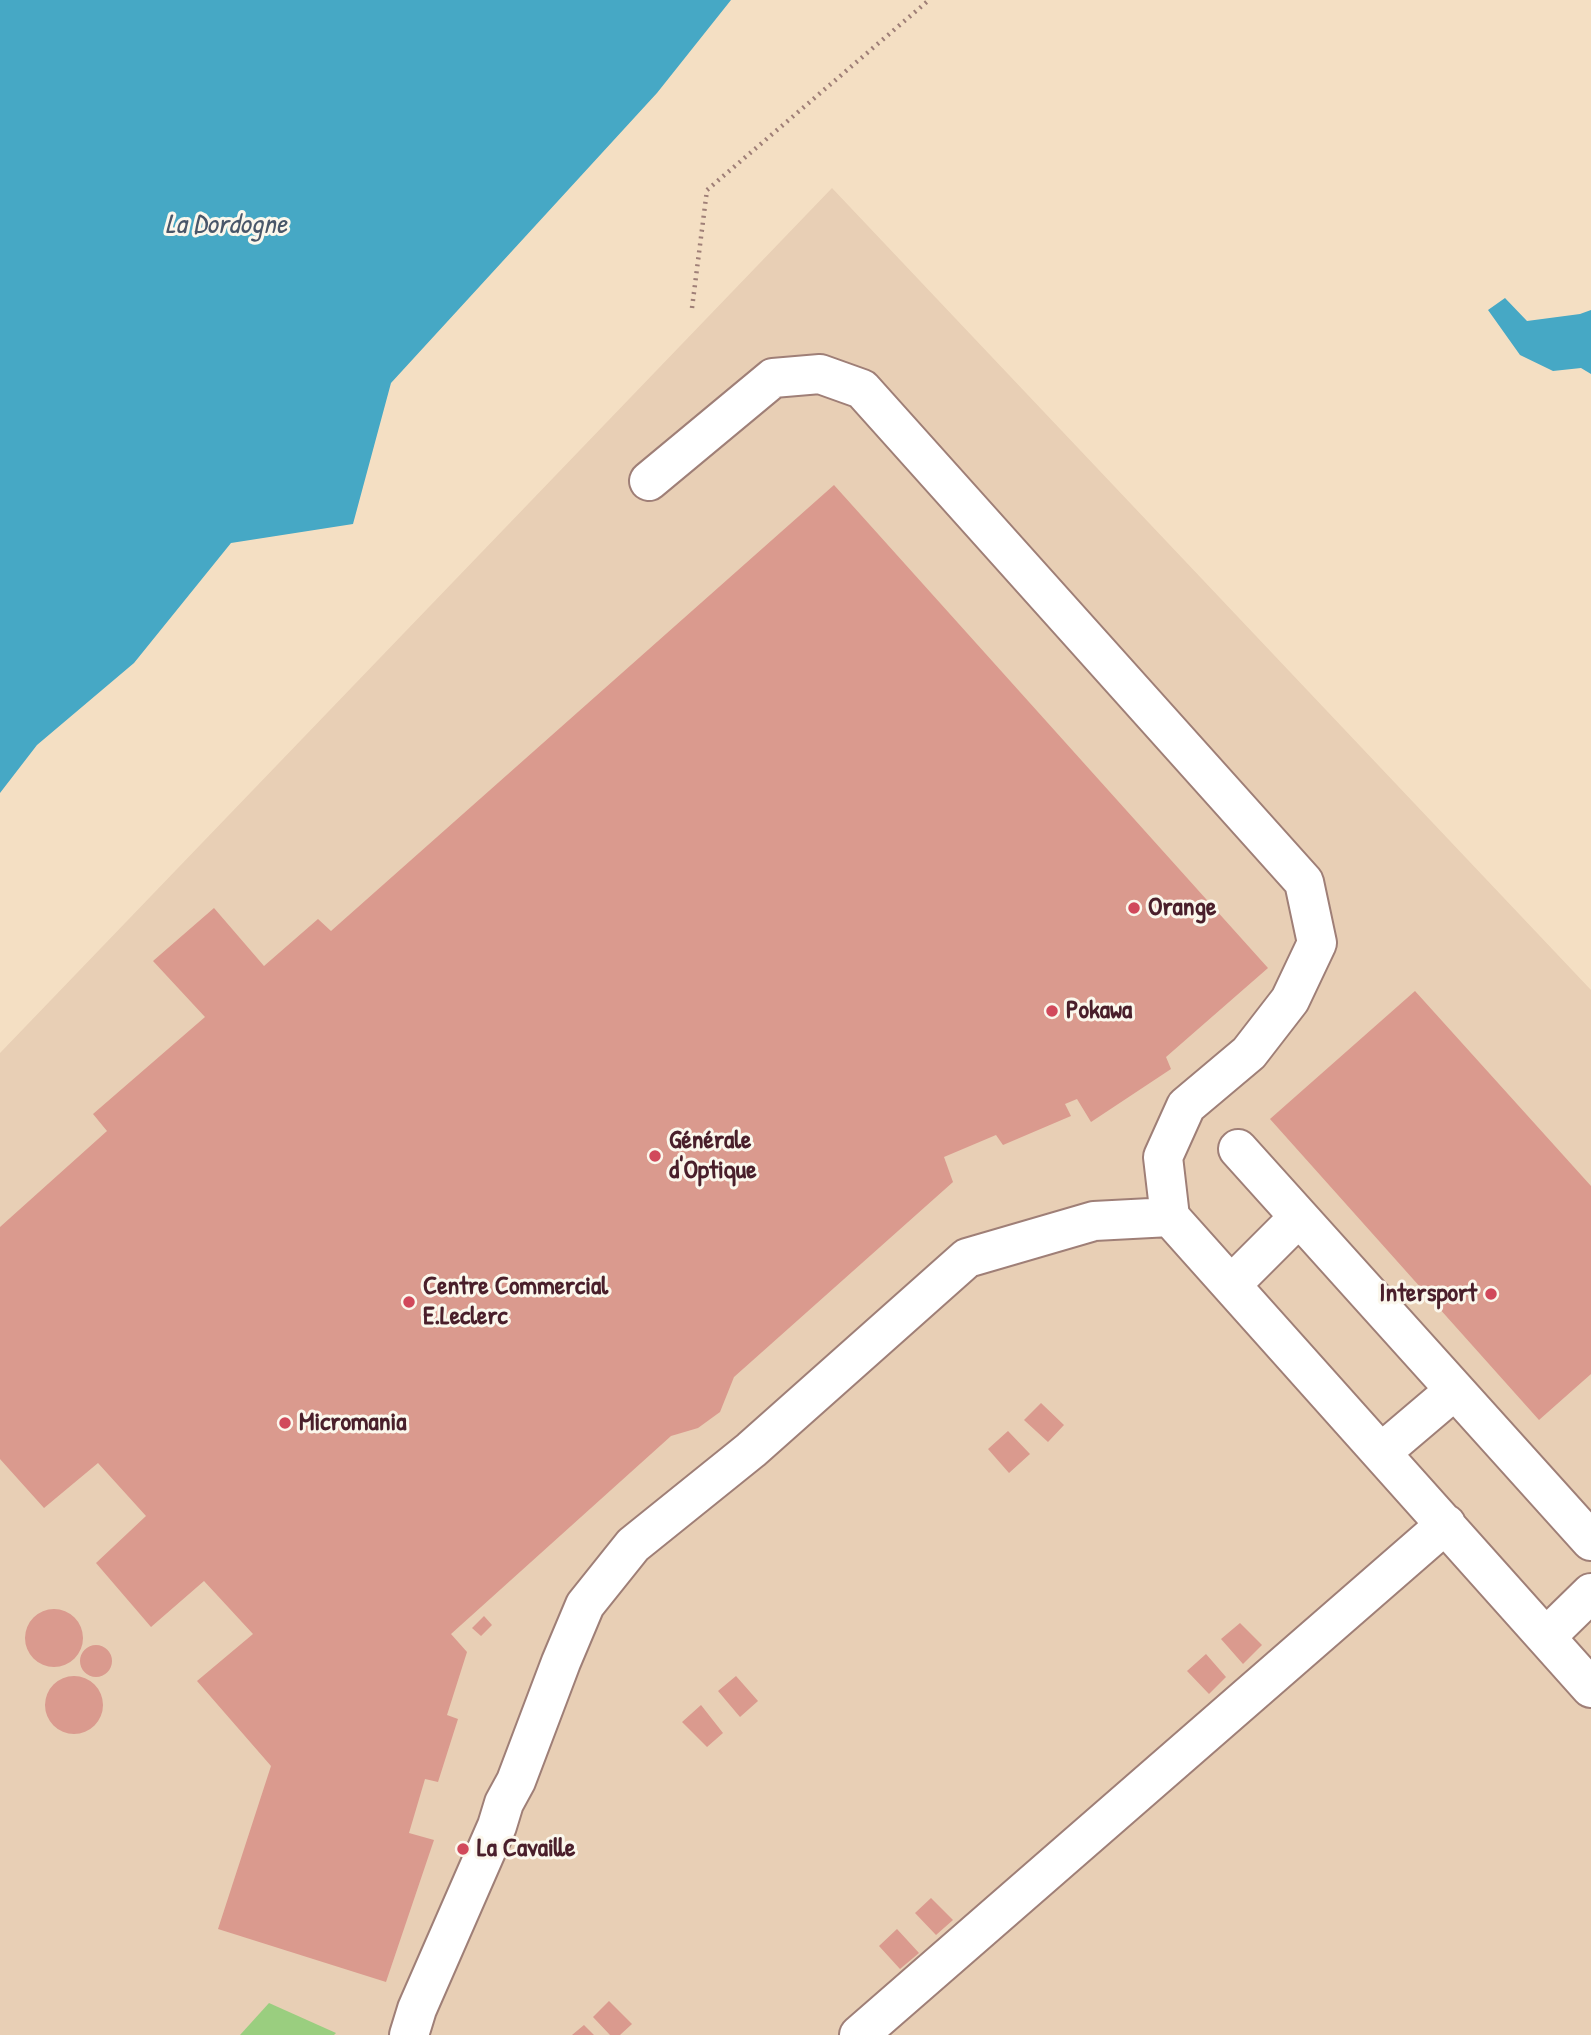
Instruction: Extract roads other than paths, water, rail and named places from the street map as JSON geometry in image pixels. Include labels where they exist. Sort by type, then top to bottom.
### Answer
[{"type":"lane","points":[[649,481],[773,378],[820,374],[862,389],[1304,882],[1317,943],[1290,1000],[1249,1053],[1185,1106],[1163,1157],[1170,1217],[1591,1688]]},
{"type":"lane","points":[[1238,1149],[1591,1541]]},
{"type":"lane","points":[[409,2035],[417,2008],[497,1826],[504,1803],[516,1781],[585,1605],[633,1545],[751,1450],[967,1258],[1094,1221],[1170,1217]]},
{"type":"lane","points":[[1231,1285],[1299,1217]]},
{"type":"lane","points":[[1382,1452],[1455,1390]]},
{"type":"lane","points":[[859,2035],[1446,1524]]},
{"type":"lane","points":[[1546,1637],[1591,1593]]},
{"type":"water","name":"La Dordogne","points":[[0,0],[731,0],[657,93],[391,383],[353,524],[231,543],[134,663],[37,745],[0,793]]},
{"type":"water","points":[[1505,298],[1527,321],[1591,310],[1591,374],[1581,368],[1553,371],[1520,355],[1488,310]]},
{"type":"place","name":"Orange","points":[[1134,908]]},
{"type":"place","name":"Pokawa","points":[[1052,1011]]},
{"type":"place","name":"Générale d'Optique","points":[[655,1156]]},
{"type":"place","name":"Intersport","points":[[1491,1294]]},
{"type":"place","name":"Centre Commercial E.Leclerc","points":[[409,1302]]},
{"type":"place","name":"Micromania","points":[[285,1423]]},
{"type":"place","name":"La Cavaille","points":[[463,1849]]}]
